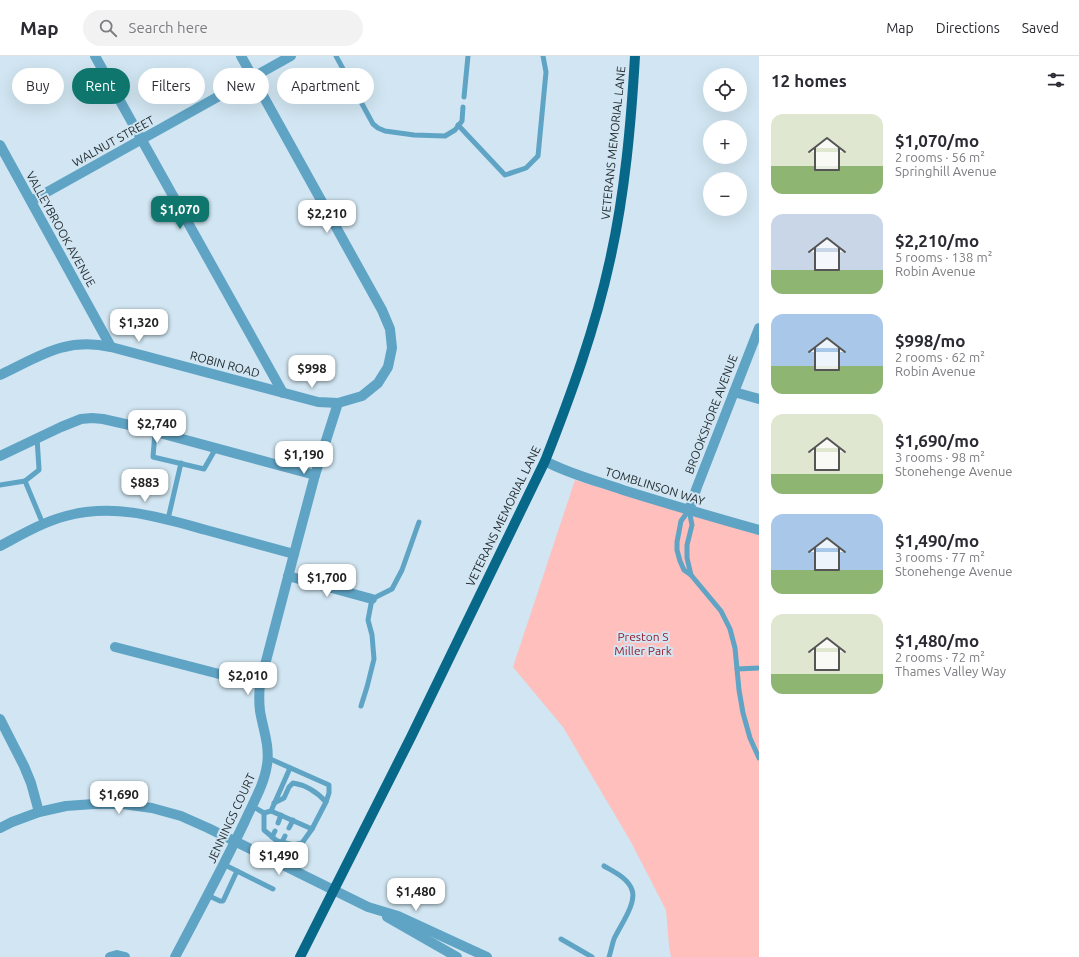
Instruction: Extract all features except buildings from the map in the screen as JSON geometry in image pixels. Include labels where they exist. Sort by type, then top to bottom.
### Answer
[{"type":"main road","name":"VETERANS MEMORIAL LANE","points":[[300,957],[411,737],[545,461],[562,420],[588,343],[610,260],[623,194],[635,56]]},
{"type":"street","points":[[95,56],[283,393]]},
{"type":"street","name":"ROBIN ROAD","points":[[241,56],[247,68]]},
{"type":"street","name":"WALNUT STREET","points":[[269,68],[291,56]]},
{"type":"street","name":"WALNUT STREET","points":[[31,201],[213,99]]},
{"type":"street","name":"ROBIN ROAD","points":[[0,375],[47,352],[64,346],[87,343],[112,347],[318,402],[338,403],[362,396],[378,383],[388,367],[392,348],[390,329],[382,310],[267,104]]},
{"type":"street","name":"VALLEYBROOK AVENUE","points":[[0,145],[112,347]]},
{"type":"street","name":"BROOKSHORE AVENUE","points":[[689,510],[759,328]]},
{"type":"street","points":[[734,392],[759,399]]},
{"type":"street","name":"JENNINGS COURT","points":[[175,957],[236,841],[266,775],[268,758],[267,740],[260,710],[260,684],[315,475],[338,403]]},
{"type":"street","points":[[0,456],[81,419],[92,418],[154,432],[315,475]]},
{"type":"street","name":"TOMBLINSON WAY","points":[[545,461],[557,468],[581,476],[759,530]]},
{"type":"street","points":[[0,546],[43,524],[65,516],[88,511],[123,510],[168,519],[294,554]]},
{"type":"street","points":[[288,576],[372,599]]},
{"type":"street","points":[[115,647],[260,684]]},
{"type":"street","points":[[0,720],[24,766],[31,783],[39,812]]},
{"type":"street","points":[[0,828],[39,812],[66,806],[94,804],[123,804],[152,808],[181,816],[236,841],[267,858],[368,907],[457,957]]},
{"type":"street","points":[[368,907],[398,916],[487,957]]},
{"type":"street","points":[[110,957],[117,955],[125,957]]},
{"type":"lane","points":[[336,56],[373,124],[385,131],[414,135],[445,136],[455,130],[462,121],[463,107]]},
{"type":"lane","points":[[464,97],[468,56]]},
{"type":"lane","points":[[458,126],[505,175],[526,168],[538,156],[546,72],[543,56]]},
{"type":"lane","points":[[154,432],[153,457],[204,469],[216,448]]},
{"type":"lane","points":[[0,485],[25,481],[39,469],[37,438]]},
{"type":"lane","points":[[168,519],[181,463]]},
{"type":"lane","points":[[25,481],[43,524]]},
{"type":"lane","points":[[689,510],[692,524],[687,545],[687,558],[691,575]]},
{"type":"lane","points":[[689,510],[681,522],[677,542],[677,550],[680,561],[684,570],[691,575],[726,620],[733,638],[742,713],[750,738],[759,758]]},
{"type":"lane","points":[[361,706],[374,658],[372,635],[368,620],[372,599],[392,589],[402,570],[419,522]]},
{"type":"lane","points":[[737,669],[759,668]]},
{"type":"lane","points":[[264,813],[264,830],[277,840],[294,845],[302,843],[312,829],[329,793],[329,785],[268,758]]},
{"type":"lane","points":[[270,811],[290,768]]},
{"type":"lane","points":[[274,803],[284,798],[289,787],[293,783],[308,788],[320,795],[326,802]]},
{"type":"lane","points":[[252,806],[264,813],[270,811],[312,829]]},
{"type":"lane","points":[[278,823],[281,815]]},
{"type":"lane","points":[[289,828],[292,820]]},
{"type":"lane","points":[[275,831],[277,840]]},
{"type":"lane","points":[[267,858],[277,840],[285,836]]},
{"type":"lane","points":[[223,864],[274,889]]},
{"type":"lane","points":[[604,866],[620,874],[632,889],[633,895],[631,904],[615,938],[609,957]]},
{"type":"lane","points":[[207,895],[223,901],[237,871]]},
{"type":"lane","points":[[561,939],[592,957]]},
{"type":"green space","name":"Preston S Miller Park","points":[[575,480],[759,535],[759,957],[671,957],[666,910],[631,842],[563,727],[513,667]]}]
